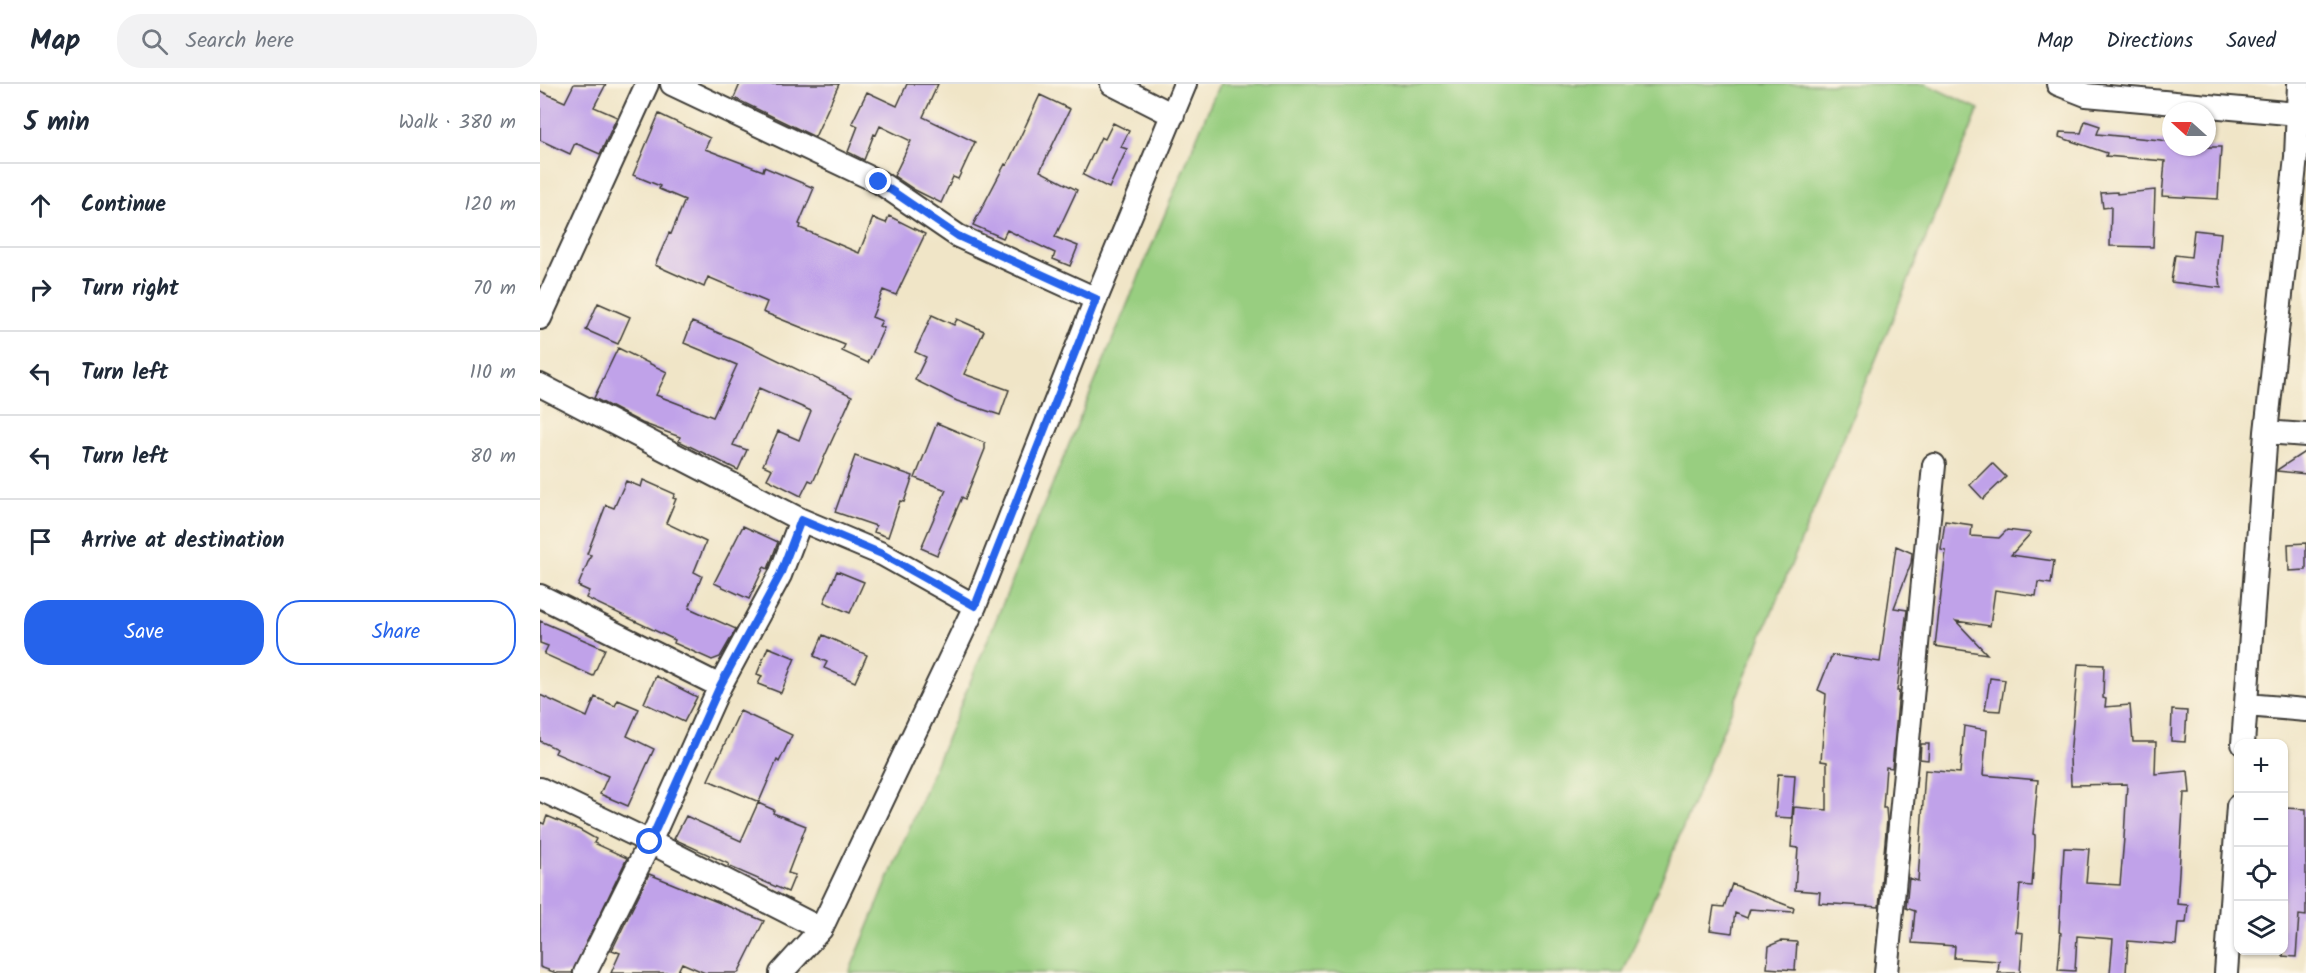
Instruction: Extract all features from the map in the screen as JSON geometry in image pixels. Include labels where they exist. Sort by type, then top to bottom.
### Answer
[{"type":"street","points":[[540,318],[647,84]]},
{"type":"street","points":[[672,84],[879,182],[958,236],[1096,299]]},
{"type":"street","points":[[1112,84],[1173,115]]},
{"type":"street","points":[[781,973],[821,929],[975,606],[1096,299],[1185,84]]},
{"type":"street","points":[[2058,84],[2086,95],[2297,114]]},
{"type":"street","points":[[2243,739],[2266,432],[2301,157],[2297,114],[2299,84]]},
{"type":"street","points":[[540,385],[801,520],[882,554],[975,606]]},
{"type":"street","points":[[2266,432],[2306,435]]},
{"type":"street","points":[[1886,973],[1934,465]]},
{"type":"street","points":[[585,973],[650,842],[720,686],[780,575],[801,520]]},
{"type":"street","points":[[540,596],[720,686]]},
{"type":"street","points":[[2246,705],[2306,710]]},
{"type":"street","points":[[540,789],[821,929]]},
{"type":"street","points":[[2226,973],[2235,847]]},
{"type":"green space","points":[[1219,84],[1926,84],[1979,109],[1623,973],[849,973]]},
{"type":"building","points":[[574,84],[606,84],[594,107],[617,117],[600,154],[575,143],[570,154],[540,140],[540,91],[565,102]]},
{"type":"building","points":[[740,84],[839,84],[815,137],[734,98]]},
{"type":"building","points":[[907,84],[938,84],[923,117],[975,142],[958,179],[953,177],[941,203],[894,176],[911,141],[880,126],[876,135],[874,134],[864,160],[848,152],[858,126],[852,123],[867,92],[897,106]]},
{"type":"building","points":[[1040,95],[1070,109],[1040,171],[1077,190],[1055,237],[1078,246],[1070,266],[1053,259],[1055,253],[1007,230],[1003,238],[973,225],[1005,164],[1007,165]]},
{"type":"building","points":[[659,114],[710,138],[705,149],[763,171],[764,167],[814,188],[799,224],[800,228],[859,253],[873,218],[886,223],[889,216],[925,234],[896,295],[883,290],[872,317],[882,321],[879,326],[884,328],[868,363],[842,351],[845,345],[763,312],[767,302],[708,277],[704,287],[655,265],[685,200],[633,175]]},
{"type":"building","points":[[2085,121],[2100,126],[2097,134],[2162,140],[2162,156],[2216,156],[2216,147],[2221,147],[2218,199],[2162,196],[2165,161],[2106,156],[2107,153],[2059,137],[2060,132],[2081,133]]},
{"type":"building","points":[[1113,123],[1129,131],[1121,147],[1127,149],[1109,188],[1083,175],[1101,137],[1105,139]]},
{"type":"building","points":[[2155,190],[2153,247],[2110,246],[2111,207],[2103,208],[2101,193],[2117,192],[2117,194]]},
{"type":"building","points":[[2194,230],[2221,233],[2218,265],[2221,288],[2171,282],[2175,255],[2191,257]]},
{"type":"building","points":[[598,303],[630,317],[618,344],[586,330]]},
{"type":"building","points":[[932,315],[954,325],[957,319],[984,331],[964,374],[1009,390],[1000,415],[957,401],[915,380],[926,357],[915,352]]},
{"type":"building","points":[[692,322],[745,344],[852,396],[813,482],[809,480],[801,496],[767,479],[772,469],[763,465],[778,431],[799,440],[811,411],[759,388],[733,445],[747,450],[738,470],[679,441],[680,437],[642,423],[594,398],[618,348],[667,372],[656,395],[713,417],[737,365],[684,343]]},
{"type":"building","points":[[937,423],[985,443],[985,449],[965,499],[962,497],[937,555],[921,548],[946,490],[915,478]]},
{"type":"building","points":[[2306,451],[2306,474],[2277,471],[2277,470]]},
{"type":"building","points":[[855,456],[913,476],[904,502],[900,501],[888,537],[874,532],[876,526],[835,512]]},
{"type":"building","points":[[1992,463],[2006,477],[1983,499],[1970,485]]},
{"type":"building","points":[[643,480],[675,494],[673,498],[676,499],[666,523],[706,542],[694,572],[702,576],[689,608],[736,629],[720,657],[712,660],[674,643],[675,640],[586,598],[589,591],[578,586],[591,555],[587,554],[606,505],[614,508],[626,481],[641,487]]},
{"type":"building","points":[[1945,521],[1972,525],[1971,536],[1999,538],[2007,530],[2031,533],[2011,555],[2054,561],[2051,584],[2038,582],[2036,596],[1995,590],[1990,626],[1956,621],[1987,654],[1935,646],[1946,551],[1941,550]]},
{"type":"building","points":[[743,526],[778,542],[768,569],[764,567],[749,599],[714,583]]},
{"type":"building","points":[[2306,543],[2306,570],[2289,571],[2288,544]]},
{"type":"building","points":[[1896,546],[1912,553],[1911,563],[1894,608],[1907,610],[1897,691],[1899,691],[1892,768],[1886,767],[1883,808],[1886,808],[1887,820],[1879,907],[1819,903],[1820,892],[1795,890],[1798,848],[1791,847],[1794,807],[1827,810],[1827,762],[1821,761],[1826,694],[1818,690],[1832,655],[1880,662]]},
{"type":"building","points":[[837,571],[864,582],[850,613],[824,602]]},
{"type":"building","points":[[540,621],[605,649],[593,676],[544,654],[548,646],[540,643]]},
{"type":"building","points":[[823,635],[867,655],[855,682],[824,668],[827,662],[814,656]]},
{"type":"building","points":[[768,647],[795,658],[781,693],[758,684],[762,676],[757,674]]},
{"type":"building","points":[[2078,664],[2104,665],[2105,707],[2130,705],[2133,742],[2156,742],[2155,774],[2188,771],[2190,793],[2184,793],[2177,904],[2188,905],[2186,923],[2178,923],[2176,945],[2128,941],[2126,973],[2110,973],[2113,939],[2077,936],[2075,971],[2058,970],[2064,848],[2089,849],[2086,883],[2120,885],[2124,838],[2127,784],[2071,785],[2070,757]]},
{"type":"building","points":[[656,676],[697,697],[684,722],[644,703]]},
{"type":"building","points":[[1990,678],[2005,680],[2000,711],[1985,710]]},
{"type":"building","points":[[540,695],[587,717],[595,697],[615,706],[618,700],[639,709],[627,736],[654,749],[628,806],[600,794],[608,776],[555,753],[557,749],[540,741]]},
{"type":"building","points":[[2172,710],[2187,711],[2185,742],[2171,741]]},
{"type":"building","points":[[740,711],[792,735],[779,762],[777,760],[759,802],[708,780]]},
{"type":"building","points":[[1964,726],[1987,730],[1983,775],[2038,780],[2033,834],[2035,835],[2035,846],[2032,886],[2020,885],[2016,932],[2023,933],[2020,973],[1998,973],[1999,961],[1954,958],[1955,946],[1912,943],[1915,911],[1906,908],[1909,878],[1918,881],[1925,770],[1960,773]]},
{"type":"building","points":[[1921,744],[1929,744],[1928,760],[1920,759]]},
{"type":"building","points":[[1778,774],[1795,775],[1792,818],[1775,817]]},
{"type":"building","points":[[758,803],[774,810],[773,813],[806,826],[788,873],[795,875],[788,892],[674,839],[686,816],[741,841]]},
{"type":"building","points":[[2288,808],[2306,809],[2306,916],[2299,915],[2296,957],[2283,956],[2288,955]]},
{"type":"building","points":[[547,816],[580,830],[596,839],[594,843],[627,858],[572,973],[556,973],[540,967],[540,822],[544,824]]},
{"type":"building","points":[[649,874],[764,921],[738,973],[705,973],[682,963],[677,973],[611,973],[620,953],[612,950]]},
{"type":"building","points":[[1732,884],[1794,908],[1793,912],[1750,909],[1747,918],[1735,913],[1732,933],[1710,930],[1714,906],[1724,907]]},
{"type":"building","points":[[1781,941],[1797,942],[1795,970],[1767,968],[1769,946]]},
{"type":"route","points":[[650,842],[720,686],[780,575],[801,520],[882,554],[975,606],[1096,299],[958,236],[879,182]]}]
